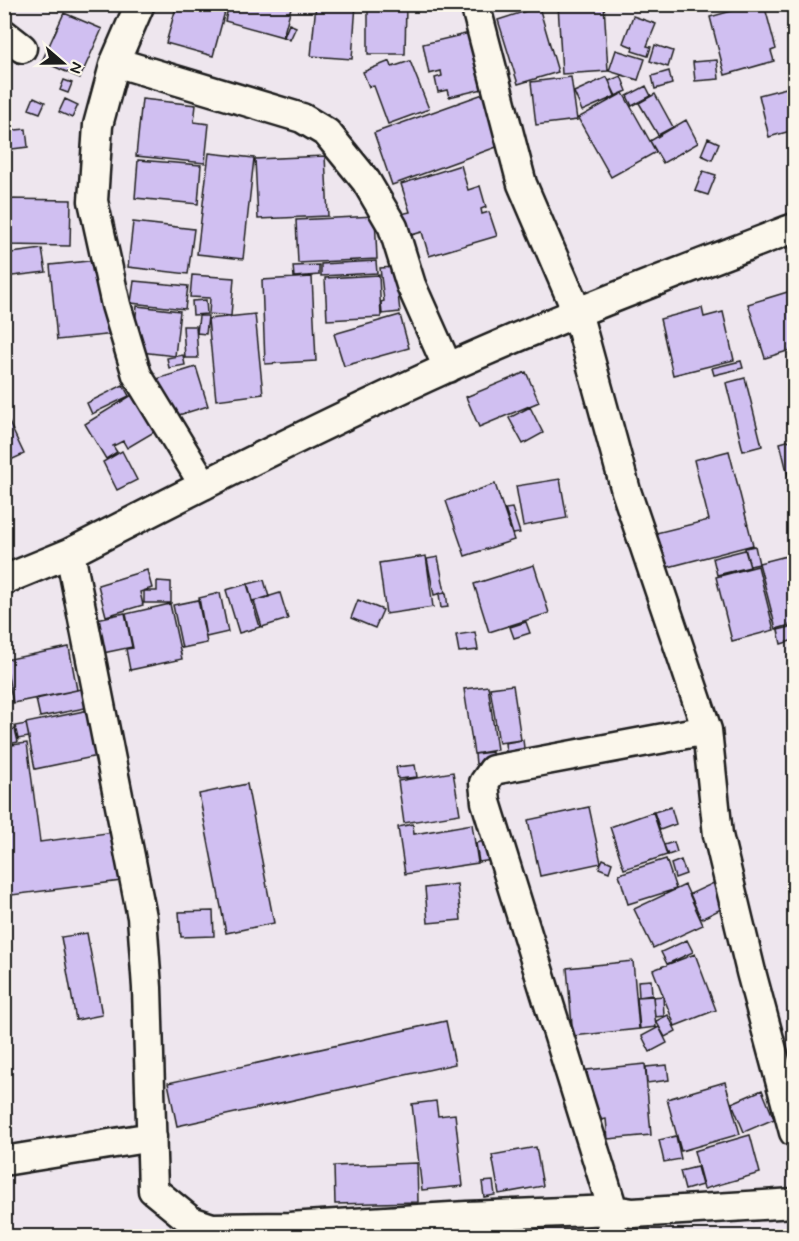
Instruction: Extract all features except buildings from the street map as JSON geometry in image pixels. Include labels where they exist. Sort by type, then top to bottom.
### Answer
[{"type":"street","points":[[140,4],[115,62],[98,125],[93,201],[116,304],[137,375],[204,485]]},
{"type":"street","points":[[475,4],[522,184],[577,312],[626,491],[707,730],[718,835],[751,972],[795,1132]]},
{"type":"street","points":[[115,62],[302,118],[327,133],[366,181],[393,227],[411,285],[448,368]]},
{"type":"street","points":[[4,580],[69,553],[204,485],[448,368],[577,312],[795,228]]},
{"type":"street","points":[[69,553],[142,917],[153,1190],[191,1221],[212,1228],[287,1232],[467,1216],[612,1223],[633,1213],[795,1203]]},
{"type":"street","points":[[612,1223],[486,802],[484,783],[492,770],[707,730]]},
{"type":"street","points":[[4,1161],[152,1137]]}]
